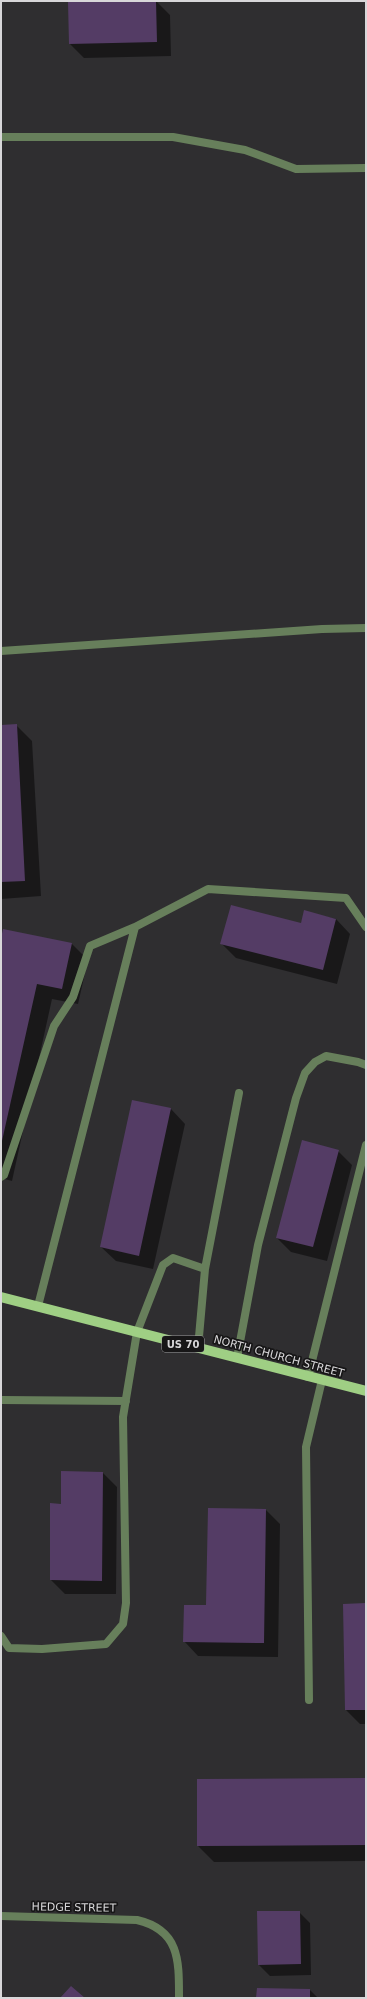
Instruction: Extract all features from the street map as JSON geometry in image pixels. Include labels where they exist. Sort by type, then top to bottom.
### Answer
[{"type":"main road","name":"NORTH CHURCH STREET","points":[[1,1297],[366,1391]]},
{"type":"street","points":[[1,138],[173,138],[245,150],[296,169],[366,168]]},
{"type":"street","points":[[1,651],[315,629],[366,628]]},
{"type":"street","points":[[1,1177],[4,1175],[54,1026],[73,997],[90,946],[135,927],[208,889],[346,898],[366,927]]},
{"type":"street","points":[[38,1306],[135,927]]},
{"type":"street","points":[[238,1358],[258,1245],[296,1098],[305,1074],[315,1062],[326,1056],[366,1065]]},
{"type":"street","points":[[198,1348],[205,1269],[239,1093]]},
{"type":"street","points":[[308,1376],[366,1145]]},
{"type":"street","points":[[1,1636],[9,1648],[42,1649],[106,1644],[123,1624],[126,1603],[123,1417],[137,1332],[163,1265],[173,1258],[205,1269]]},
{"type":"street","points":[[309,1700],[306,1447],[322,1380]]},
{"type":"street","points":[[1,1400],[126,1401]]},
{"type":"street","name":"HEDGE STREET","points":[[1,1916],[137,1920],[147,1922],[163,1931],[175,1947],[179,1966],[179,1998]]},
{"type":"building","points":[[156,1],[157,42],[69,44],[68,2]]},
{"type":"building","points":[[17,724],[25,881],[1,882],[1,725]]},
{"type":"building","points":[[231,905],[301,923],[304,910],[336,919],[323,970],[220,944]]},
{"type":"building","points":[[3,929],[72,943],[62,989],[37,984],[2,1141],[1,938]]},
{"type":"building","points":[[132,1100],[171,1108],[139,1256],[100,1247]]},
{"type":"building","points":[[302,1140],[339,1150],[313,1247],[276,1238]]},
{"type":"building","points":[[61,1471],[103,1472],[102,1581],[50,1580],[50,1503],[61,1504]]},
{"type":"building","points":[[208,1508],[266,1509],[264,1643],[183,1642],[184,1605],[206,1605]]},
{"type":"building","points":[[366,1603],[366,1710],[345,1710],[343,1604]]},
{"type":"building","points":[[366,1778],[366,1845],[197,1846],[197,1779]]},
{"type":"building","points":[[257,1911],[300,1911],[301,1964],[258,1965]]},
{"type":"building","points":[[71,1986],[85,1998],[60,1998]]},
{"type":"building","points":[[257,1988],[310,1989],[310,1998],[256,1998]]}]
